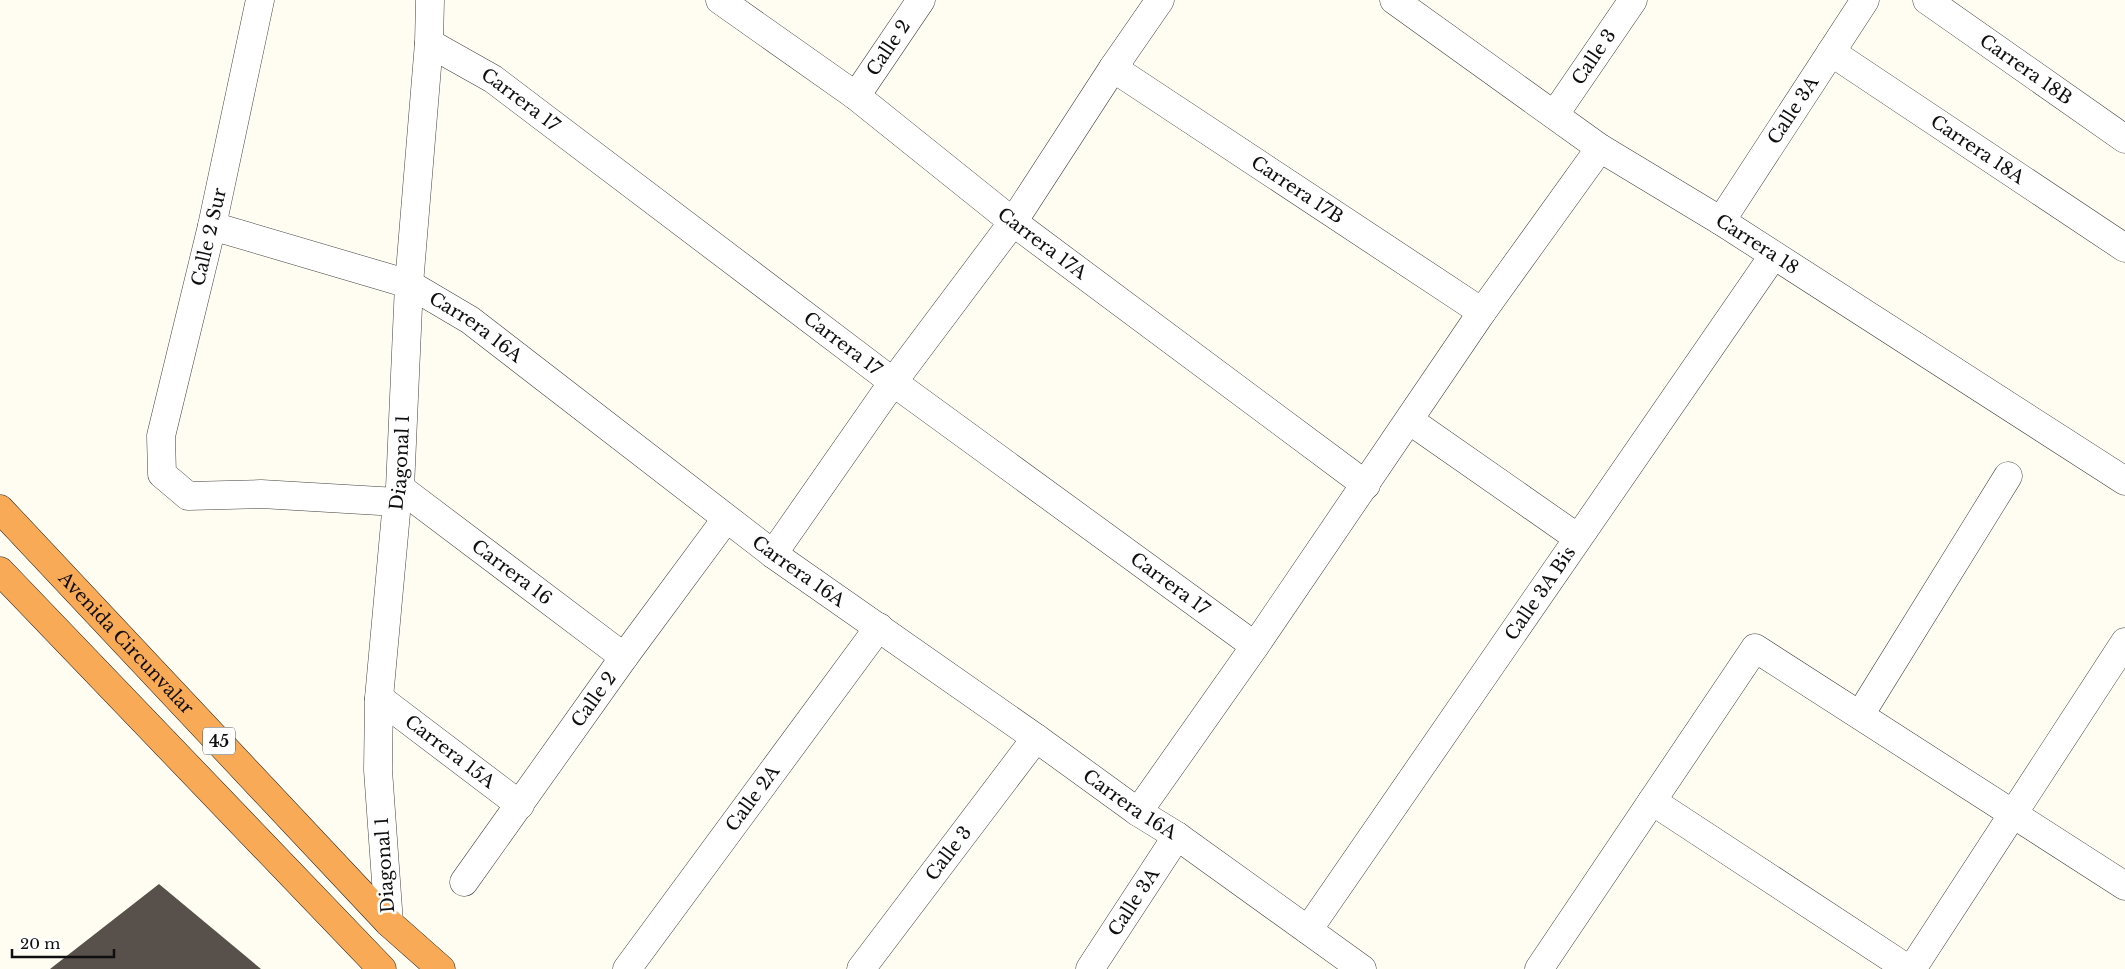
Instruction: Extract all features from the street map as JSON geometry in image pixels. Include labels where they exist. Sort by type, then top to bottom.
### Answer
[{"type":"highway","name":"Avenida Circunvalar","points":[[0,510],[390,922],[441,969]]},
{"type":"highway","name":"45","points":[[0,571],[382,969]]},
{"type":"street","name":"Calle 2 Sur","points":[[260,0],[212,226],[161,436],[162,474],[188,496],[261,494],[398,495]]},
{"type":"street","name":"Diagonal 1","points":[[390,922],[378,770],[379,698],[398,495],[409,284],[429,43],[430,0]]},
{"type":"street","name":"Carrera 17A","points":[[720,0],[856,96],[1013,222],[1366,484]]},
{"type":"street","name":"Calle 2","points":[[856,96],[921,0]]},
{"type":"street","points":[[773,554],[893,382],[1013,222],[1113,68],[1160,0]]},
{"type":"street","name":"Carrera 18","points":[[1394,0],[1600,148],[1721,221],[2125,481]]},
{"type":"street","name":"Calle 3","points":[[1555,114],[1633,0]]},
{"type":"street","name":"Calle 3A","points":[[1721,221],[1866,0]]},
{"type":"street","name":"Carrera 18B","points":[[1927,0],[2125,139]]},
{"type":"street","name":"Carrera 17","points":[[429,43],[492,79],[893,382],[1255,646]]},
{"type":"street","name":"Carrera 18A","points":[[1831,52],[2124,245]]},
{"type":"street","name":"Carrera 17B","points":[[1113,68],[1482,312]]},
{"type":"street","points":[[1138,812],[1255,646],[1482,312],[1600,148]]},
{"type":"street","name":"Carrera 16A","points":[[212,226],[409,284],[470,320],[773,554],[879,627],[1138,812],[1177,836],[1362,969]]},
{"type":"street","name":"Calle 3A Bis","points":[[1308,930],[1773,256]]},
{"type":"street","points":[[1409,420],[1578,538]]},
{"type":"street","points":[[1860,715],[2008,476]]},
{"type":"street","name":"Carrera 16","points":[[398,495],[624,657]]},
{"type":"street","name":"Calle 2","points":[[464,882],[520,806],[624,657],[726,519]]},
{"type":"street","name":"Calle 2A","points":[[627,969],[879,627]]},
{"type":"street","points":[[1912,969],[2125,642]]},
{"type":"street","points":[[1550,965],[1652,801],[1755,648],[2125,886]]},
{"type":"street","name":"Carrera 15A","points":[[379,698],[520,806]]},
{"type":"street","name":"Calle 3","points":[[861,969],[1036,738]]},
{"type":"street","points":[[1652,801],[1908,969]]},
{"type":"street","name":"Calle 3A","points":[[1090,969],[1177,836]]},
{"type":"building","points":[[159,884],[261,969],[50,969]]}]
